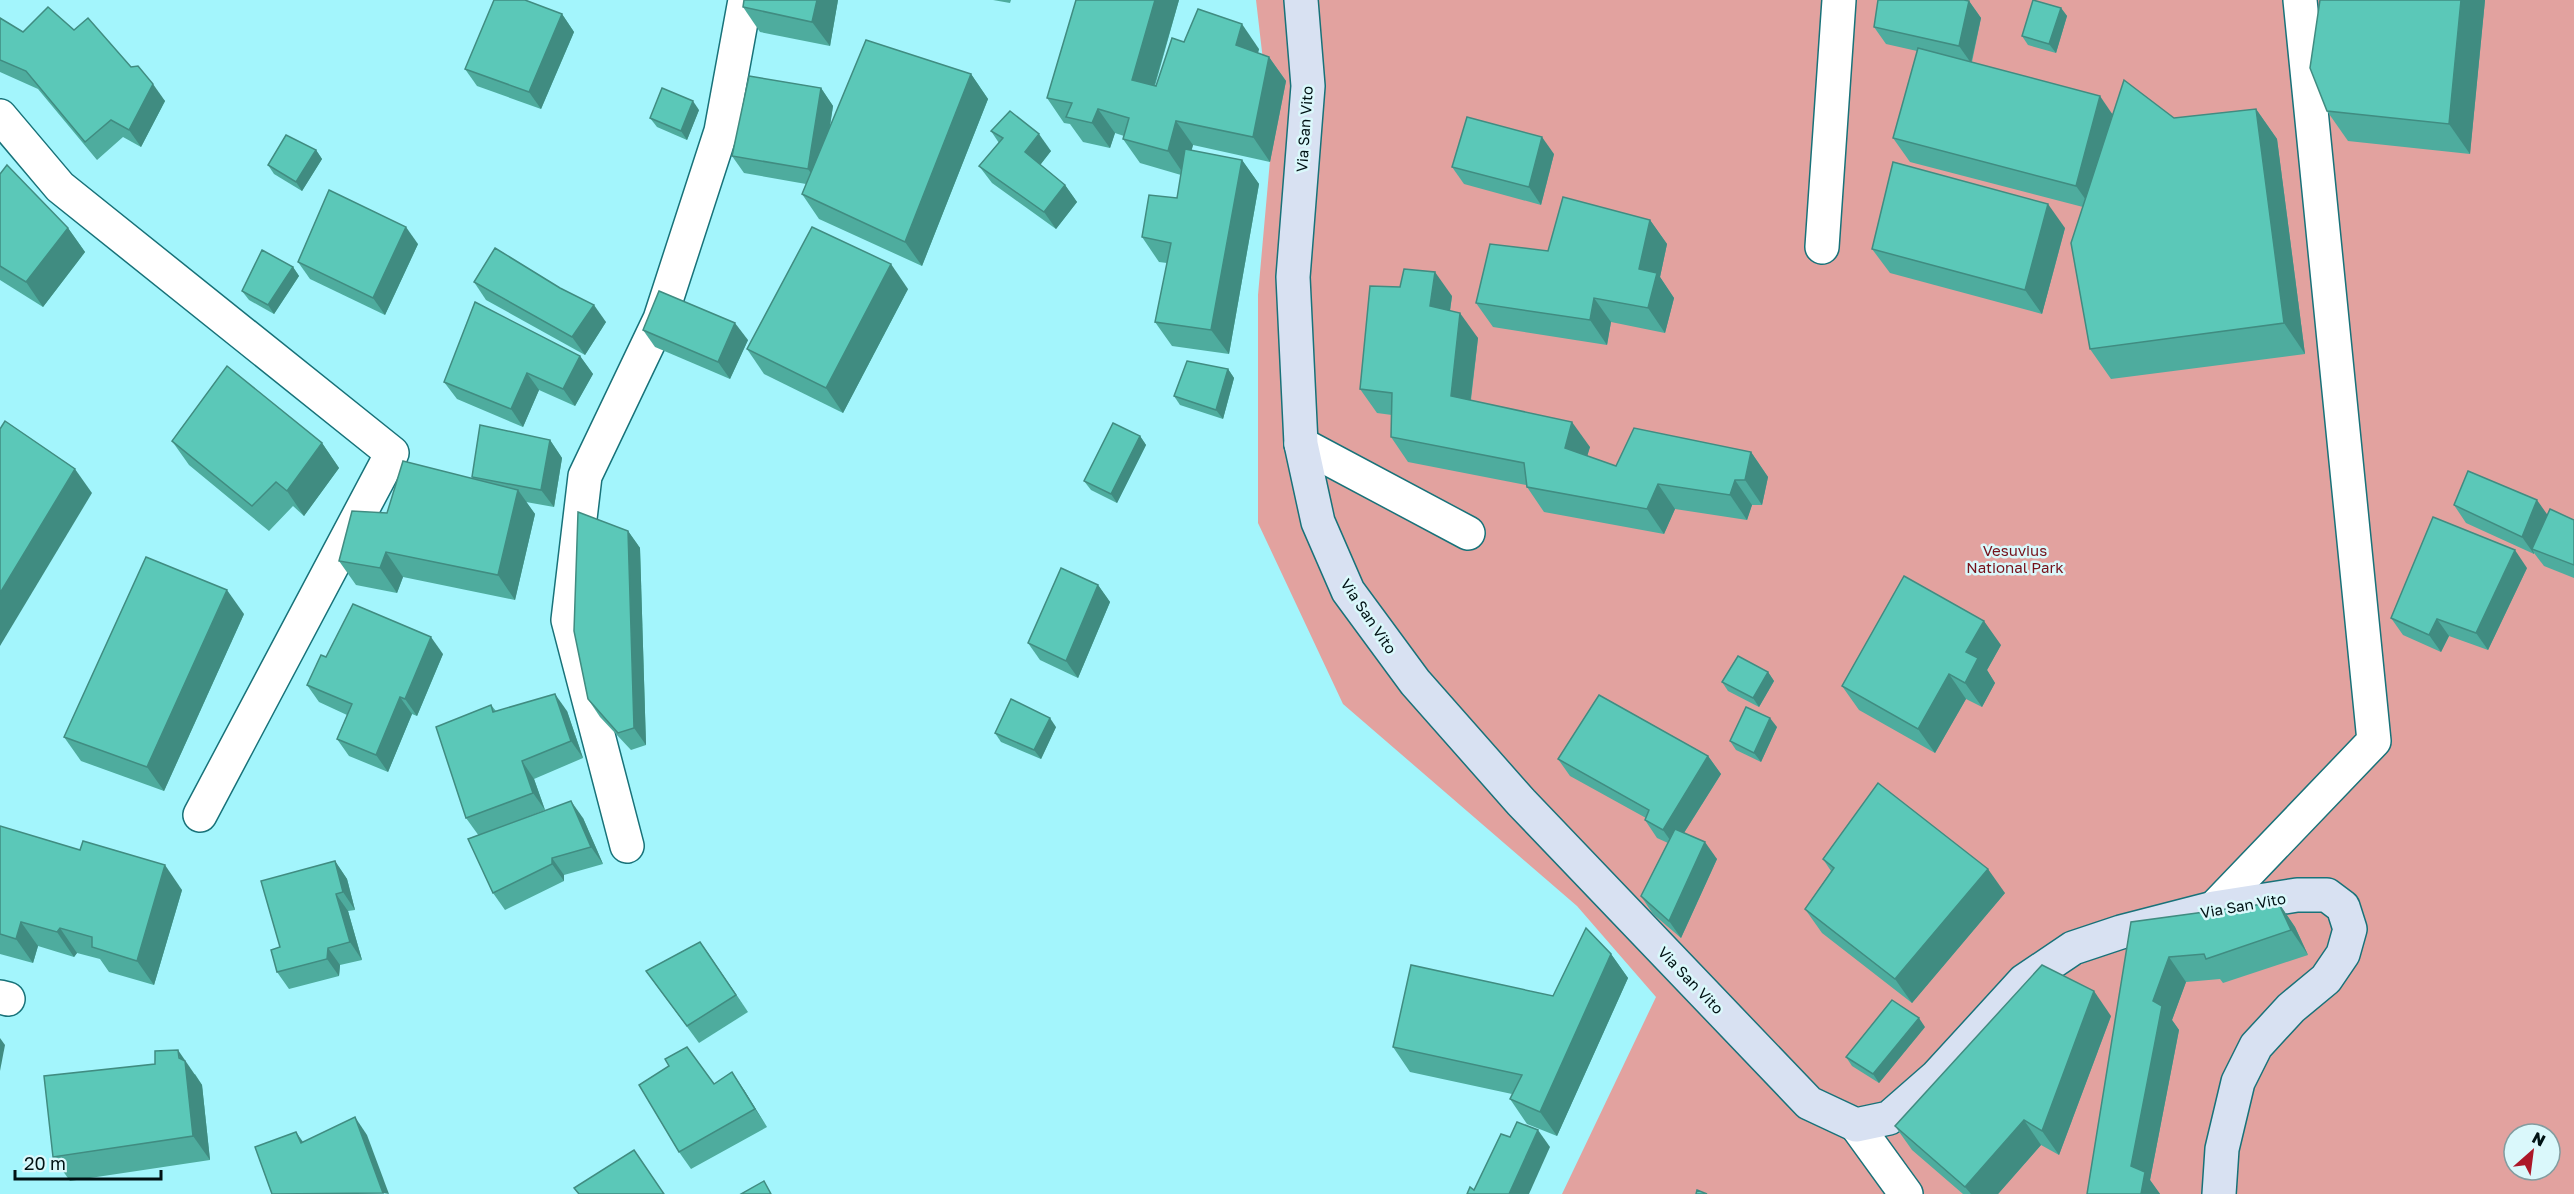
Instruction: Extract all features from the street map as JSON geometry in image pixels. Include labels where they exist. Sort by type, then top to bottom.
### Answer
[{"type":"street","points":[[627,846],[568,620],[585,476],[660,319],[722,131],[746,0]]},
{"type":"street","name":"Via San Vito","points":[[1301,0],[1308,86],[1293,277],[1301,444],[1318,522],[1348,591],[1415,682],[1521,802],[1809,1103],[1856,1125],[1889,1118],[1937,1076],[2024,981],[2073,948],[2121,932],[2214,908],[2297,895],[2327,896],[2343,908],[2350,929],[2343,954],[2326,979],[2291,1008],[2256,1046],[2238,1083],[2225,1138],[2219,1194]]},
{"type":"street","points":[[1822,247],[1839,0]]},
{"type":"street","points":[[2214,908],[2374,741],[2300,0]]},
{"type":"street","points":[[0,116],[60,187],[392,453],[200,815]]},
{"type":"street","points":[[1301,444],[1468,533]]},
{"type":"street","points":[[1856,1125],[1906,1194]]},
{"type":"green space","name":"Vesuvius National Park","points":[[1256,0],[2574,0],[2574,1194],[1562,1194],[1656,997],[1577,906],[1343,704],[1258,523],[1258,295],[1272,138]]},
{"type":"building","points":[[494,0],[525,0],[562,14],[529,92],[465,69]]},
{"type":"building","points":[[744,0],[817,0],[812,22],[743,7]]},
{"type":"building","points":[[1076,0],[1155,0],[1132,80],[1156,86],[1172,38],[1184,42],[1198,9],[1242,24],[1236,45],[1269,57],[1253,137],[1176,121],[1168,151],[1123,139],[1129,118],[1098,109],[1092,123],[1066,117],[1072,103],[1047,98]]},
{"type":"building","points":[[1878,0],[1969,1],[1959,46],[1874,27]]},
{"type":"building","points":[[2033,0],[2061,8],[2049,44],[2022,36]]},
{"type":"building","points":[[2320,0],[2461,0],[2449,124],[2327,111],[2310,68]]},
{"type":"building","points":[[48,7],[74,30],[88,18],[131,67],[138,66],[153,84],[129,130],[111,120],[85,142],[26,71],[0,60],[0,18],[23,32]]},
{"type":"building","points":[[866,40],[971,74],[905,242],[802,194]]},
{"type":"building","points":[[1918,48],[2100,96],[2076,186],[1893,138]]},
{"type":"building","points":[[749,76],[821,88],[808,169],[732,156]]},
{"type":"building","points":[[2124,80],[2174,118],[2256,109],[2284,323],[2090,349],[2071,243]]},
{"type":"building","points":[[662,88],[693,101],[681,131],[650,118]]},
{"type":"building","points":[[1010,111],[1039,134],[1025,152],[1065,185],[1044,212],[979,166],[1003,138],[991,131]]},
{"type":"building","points":[[1467,117],[1542,137],[1529,187],[1452,167]]},
{"type":"building","points":[[286,135],[316,150],[296,182],[268,165]]},
{"type":"building","points":[[1185,149],[1242,160],[1211,330],[1155,322],[1171,243],[1142,237],[1149,195],[1177,198]]},
{"type":"building","points":[[1893,162],[2048,204],[2025,290],[1872,249]]},
{"type":"building","points":[[7,165],[68,228],[26,282],[0,266],[0,174]]},
{"type":"building","points":[[329,190],[406,227],[373,298],[298,262]]},
{"type":"building","points":[[1563,197],[1650,220],[1639,269],[1657,273],[1648,308],[1594,298],[1590,320],[1476,303],[1490,244],[1548,251]]},
{"type":"building","points":[[812,227],[891,264],[826,388],[747,349]]},
{"type":"building","points":[[495,248],[560,288],[594,305],[572,337],[474,282]]},
{"type":"building","points":[[262,250],[293,267],[268,305],[242,291]]},
{"type":"building","points":[[1404,269],[1435,272],[1430,306],[1460,313],[1451,396],[1572,422],[1565,448],[1616,466],[1634,428],[1751,452],[1745,480],[1735,480],[1730,495],[1658,484],[1647,509],[1527,487],[1524,463],[1391,437],[1392,393],[1360,389],[1370,286],[1400,287]]},
{"type":"building","points":[[659,291],[735,323],[718,362],[643,330]]},
{"type":"building","points":[[475,302],[580,356],[563,389],[527,373],[511,409],[444,382]]},
{"type":"building","points":[[1187,361],[1228,369],[1216,410],[1174,396]]},
{"type":"building","points":[[227,366],[322,443],[287,491],[276,482],[252,506],[172,441]]},
{"type":"building","points":[[5,421],[75,469],[0,593],[0,429]]},
{"type":"building","points":[[1113,423],[1140,436],[1111,494],[1084,481]]},
{"type":"building","points":[[480,425],[550,440],[541,490],[472,477]]},
{"type":"building","points":[[403,461],[518,490],[498,575],[386,552],[380,568],[339,561],[352,511],[387,513]]},
{"type":"building","points":[[2468,471],[2537,500],[2522,537],[2454,505]]},
{"type":"building","points":[[2550,509],[2574,520],[2574,565],[2532,549]]},
{"type":"building","points":[[578,512],[628,531],[634,728],[618,733],[588,699],[574,631]]},
{"type":"building","points":[[2433,517],[2515,550],[2476,633],[2437,619],[2429,635],[2391,618]]},
{"type":"building","points":[[146,557],[227,590],[147,767],[64,737]]},
{"type":"building","points":[[1061,568],[1098,585],[1066,661],[1028,643]]},
{"type":"building","points":[[1904,576],[1984,621],[1966,652],[1978,658],[1965,683],[1949,674],[1918,729],[1842,686]]},
{"type":"building","points":[[353,604],[431,637],[405,699],[400,697],[376,755],[337,739],[352,704],[307,685],[321,655],[326,657]]},
{"type":"building","points":[[1738,656],[1768,672],[1753,698],[1722,682]]},
{"type":"building","points":[[555,694],[571,741],[522,761],[533,793],[466,818],[436,727],[491,705],[493,712]]},
{"type":"building","points":[[1599,695],[1708,756],[1663,830],[1645,820],[1649,810],[1558,759]]},
{"type":"building","points":[[1011,699],[1050,718],[1034,750],[995,733]]},
{"type":"building","points":[[1746,707],[1770,718],[1754,753],[1730,741]]},
{"type":"building","points":[[1878,783],[1988,869],[1895,979],[1805,909],[1834,868],[1823,859]]},
{"type":"building","points":[[571,801],[591,847],[552,858],[552,864],[493,893],[468,839]]},
{"type":"building","points":[[0,826],[80,850],[83,841],[165,865],[137,961],[92,947],[92,937],[60,928],[57,932],[21,922],[16,939],[0,934]]},
{"type":"building","points":[[1675,829],[1705,842],[1669,921],[1641,896]]},
{"type":"building","points":[[335,861],[343,892],[336,894],[350,942],[328,948],[327,959],[277,972],[271,950],[280,947],[261,881]]},
{"type":"building","points":[[2278,902],[2291,930],[2206,959],[2204,954],[2169,957],[2153,1001],[2162,1006],[2131,1166],[2145,1172],[2141,1194],[2087,1194],[2131,922]]},
{"type":"building","points":[[1586,928],[1611,954],[1540,1112],[1510,1099],[1522,1075],[1393,1047],[1411,965],[1553,996]]},
{"type":"building","points":[[700,942],[736,995],[687,1026],[646,971]]},
{"type":"building","points":[[2042,965],[2094,991],[2042,1131],[2024,1120],[1965,1187],[1895,1126]]},
{"type":"building","points":[[1892,1000],[1919,1018],[1873,1074],[1846,1057]]},
{"type":"building","points":[[687,1047],[714,1084],[732,1072],[755,1109],[679,1152],[639,1085],[669,1066],[665,1059]]},
{"type":"building","points":[[178,1050],[179,1058],[185,1061],[193,1136],[53,1157],[44,1076],[155,1064],[155,1051]]},
{"type":"building","points":[[355,1117],[383,1193],[272,1194],[255,1147],[296,1132],[301,1143]]},
{"type":"building","points":[[1517,1122],[1538,1130],[1509,1194],[1467,1194],[1470,1187],[1474,1190],[1501,1134],[1510,1137]]},
{"type":"building","points":[[634,1150],[664,1194],[579,1194],[574,1188]]},
{"type":"building","points":[[764,1181],[771,1194],[741,1194]]}]
